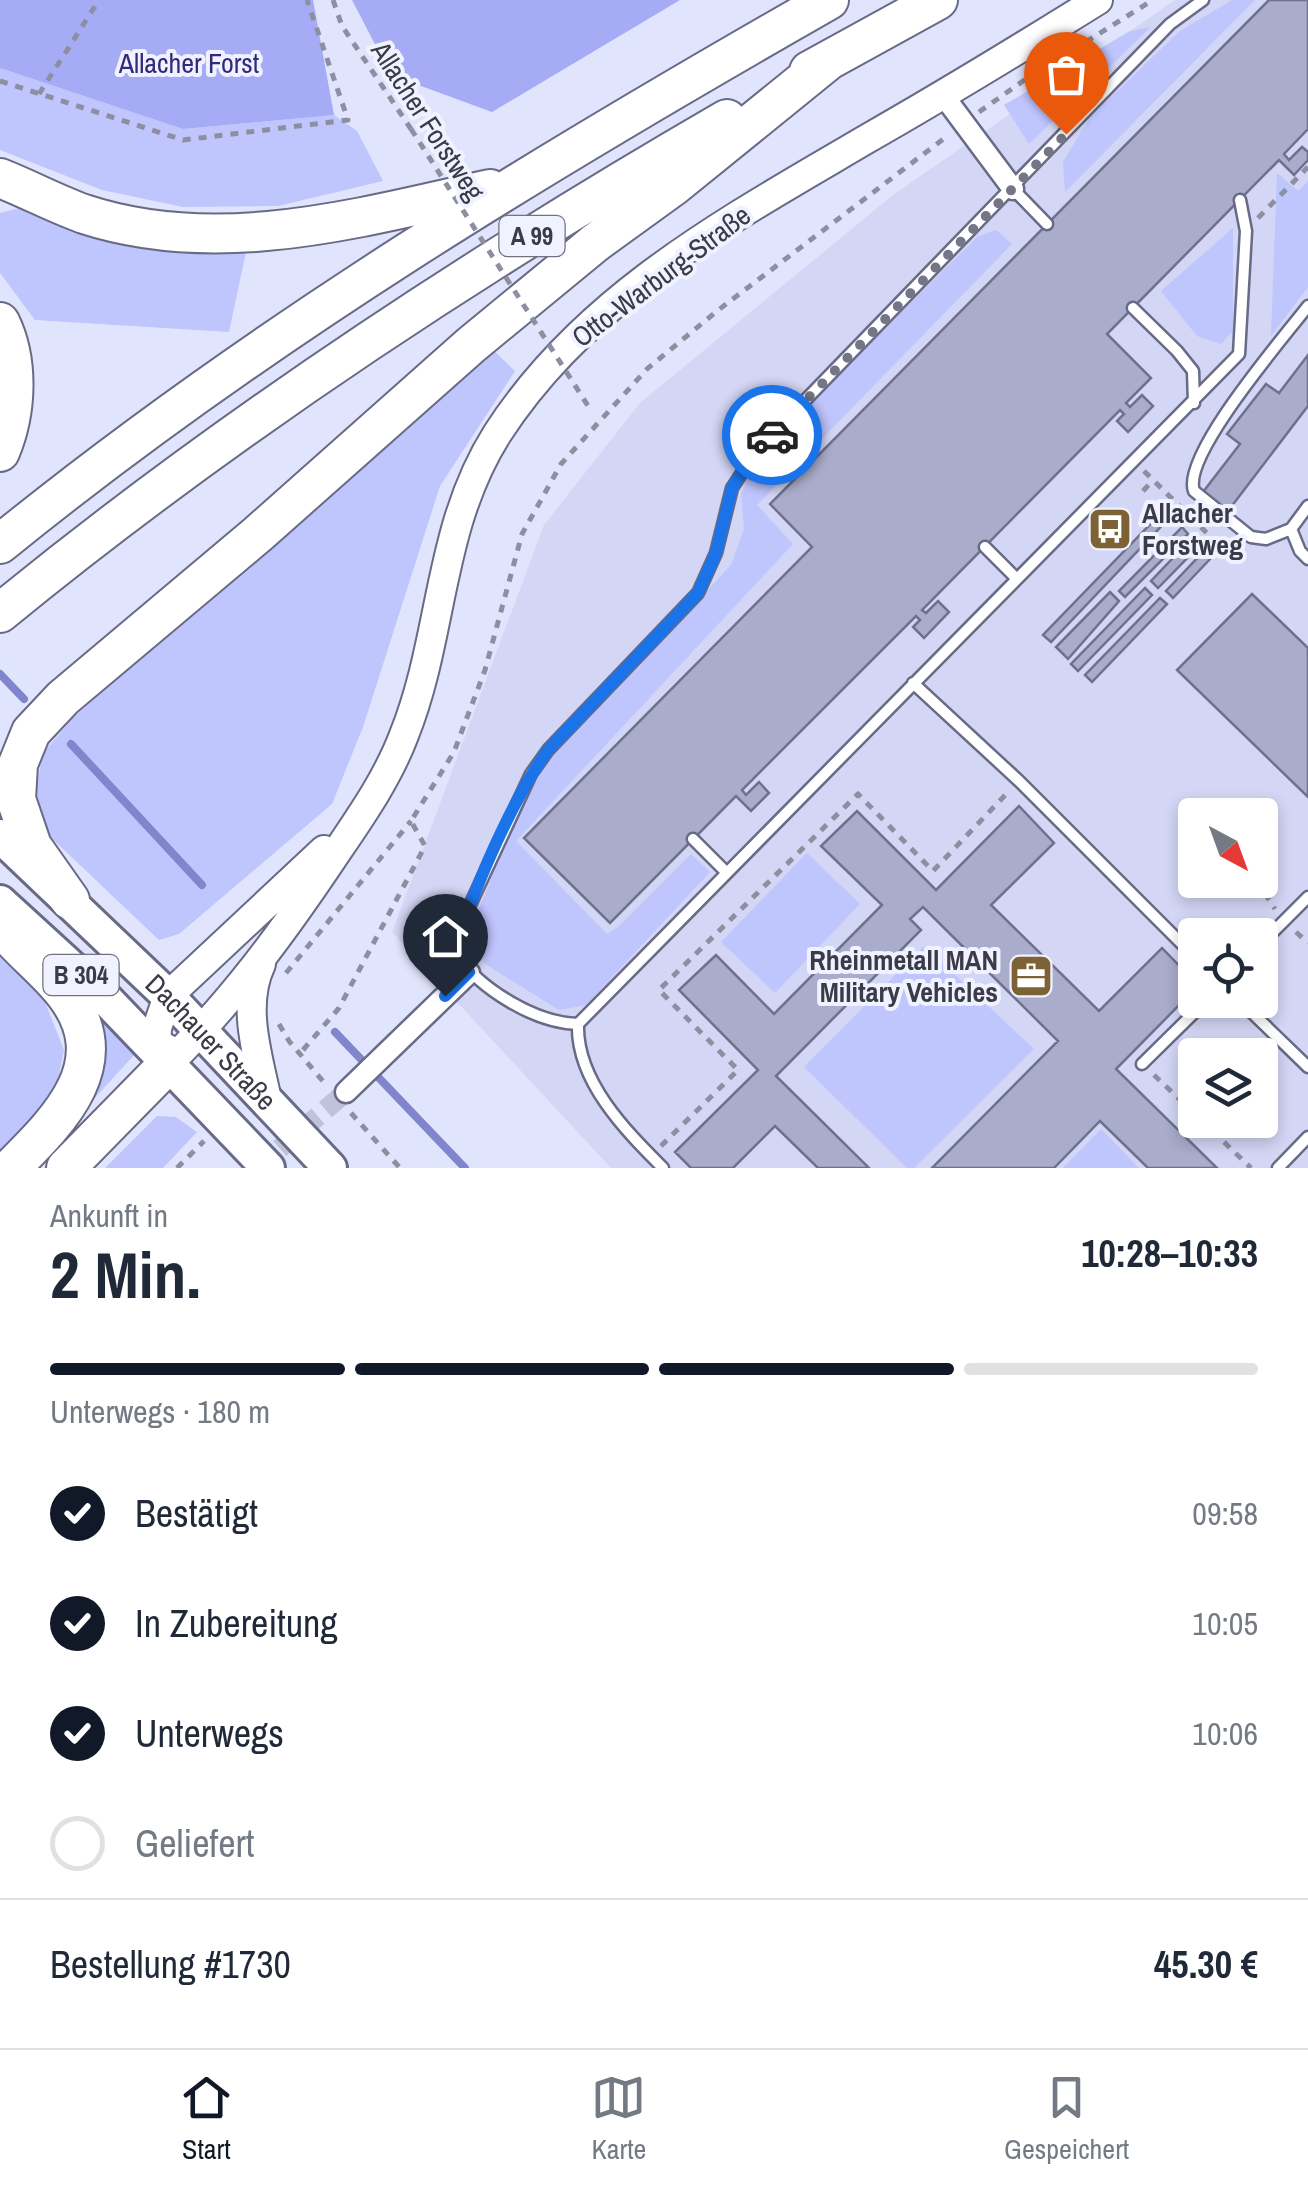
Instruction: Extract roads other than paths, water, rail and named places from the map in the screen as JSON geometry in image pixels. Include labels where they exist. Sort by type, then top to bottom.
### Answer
[{"type":"highway","name":"A 99","points":[[0,544],[142,436],[276,342],[517,183],[829,0]]},
{"type":"highway","name":"A 99","points":[[0,612],[246,425],[351,352],[584,202],[938,0]]},
{"type":"highway","points":[[70,900],[32,846],[16,799],[18,764],[31,732],[63,698],[258,534],[471,346],[595,243],[828,61]]},
{"type":"highway","points":[[0,178],[86,214],[161,230],[237,233],[303,229],[517,183]]},
{"type":"highway","points":[[0,322],[8,338],[14,371],[11,406],[0,452]]},
{"type":"highway","points":[[0,925],[68,998],[85,1037],[86,1057],[75,1095],[44,1135],[11,1168]]},
{"type":"highway","points":[[66,1168],[162,1059]]},
{"type":"main road","name":"Otto-Warburg-Straße","points":[[162,1059],[202,1032],[266,953],[384,779],[405,734],[460,510],[476,470],[530,387],[568,342],[607,308],[728,221],[1098,0]]},
{"type":"main road","name":"Otto-Warburg-Straße","points":[[168,996],[362,815]]},
{"type":"main road","name":"Dachauer Straße","points":[[0,836],[168,996],[330,1168]]},
{"type":"main road","name":"Dachauer Straße","points":[[0,902],[106,998],[268,1168]]},
{"type":"main road","points":[[266,953],[255,976],[251,1017],[267,1100]]},
{"type":"main road","points":[[162,1059],[157,1028],[168,996]]},
{"type":"street","points":[[943,95],[1013,188]]},
{"type":"street","points":[[346,1092],[469,972]]},
{"type":"lane","points":[[578,1024],[556,1024],[535,1016],[469,972],[456,954],[463,920],[531,774],[548,750],[698,593],[716,553],[732,488],[756,450],[1170,24],[1204,0]]},
{"type":"lane","points":[[1013,188],[1048,224]]},
{"type":"lane","points":[[663,1168],[622,1127],[586,1067],[577,1043],[578,1024],[1239,354],[1246,231],[1240,200]]},
{"type":"lane","points":[[1308,306],[1213,433],[1192,475],[1194,492],[1251,537],[1266,539],[1291,529],[1308,506]]},
{"type":"lane","points":[[1133,308],[1193,372],[1194,403]]},
{"type":"lane","points":[[1291,529],[1300,551],[1308,558]]},
{"type":"lane","points":[[984,547],[1017,579]]},
{"type":"lane","points":[[913,683],[1019,781],[1178,939]]},
{"type":"lane","points":[[693,840],[727,873]]},
{"type":"lane","points":[[1278,927],[1308,896]]},
{"type":"lane","points":[[1142,1064],[1189,1018]]},
{"type":"lane","points":[[1258,1018],[1308,1067]]},
{"type":"lane","points":[[1278,1168],[1308,1137]]},
{"type":"waterway","points":[[0,674],[24,699]]},
{"type":"waterway","points":[[71,744],[202,885]]},
{"type":"waterway","points":[[335,1032],[465,1168]]},
{"type":"tunnel","points":[[257,1168],[346,1092]]},
{"type":"place","name":"Allacher Forstweg","points":[[1110,529]]},
{"type":"place","name":"Rheinmetall MAN Military Vehicles","points":[[1031,976]]},
{"type":"park label","name":"Allacher Forst","points":[[189,63]]}]
